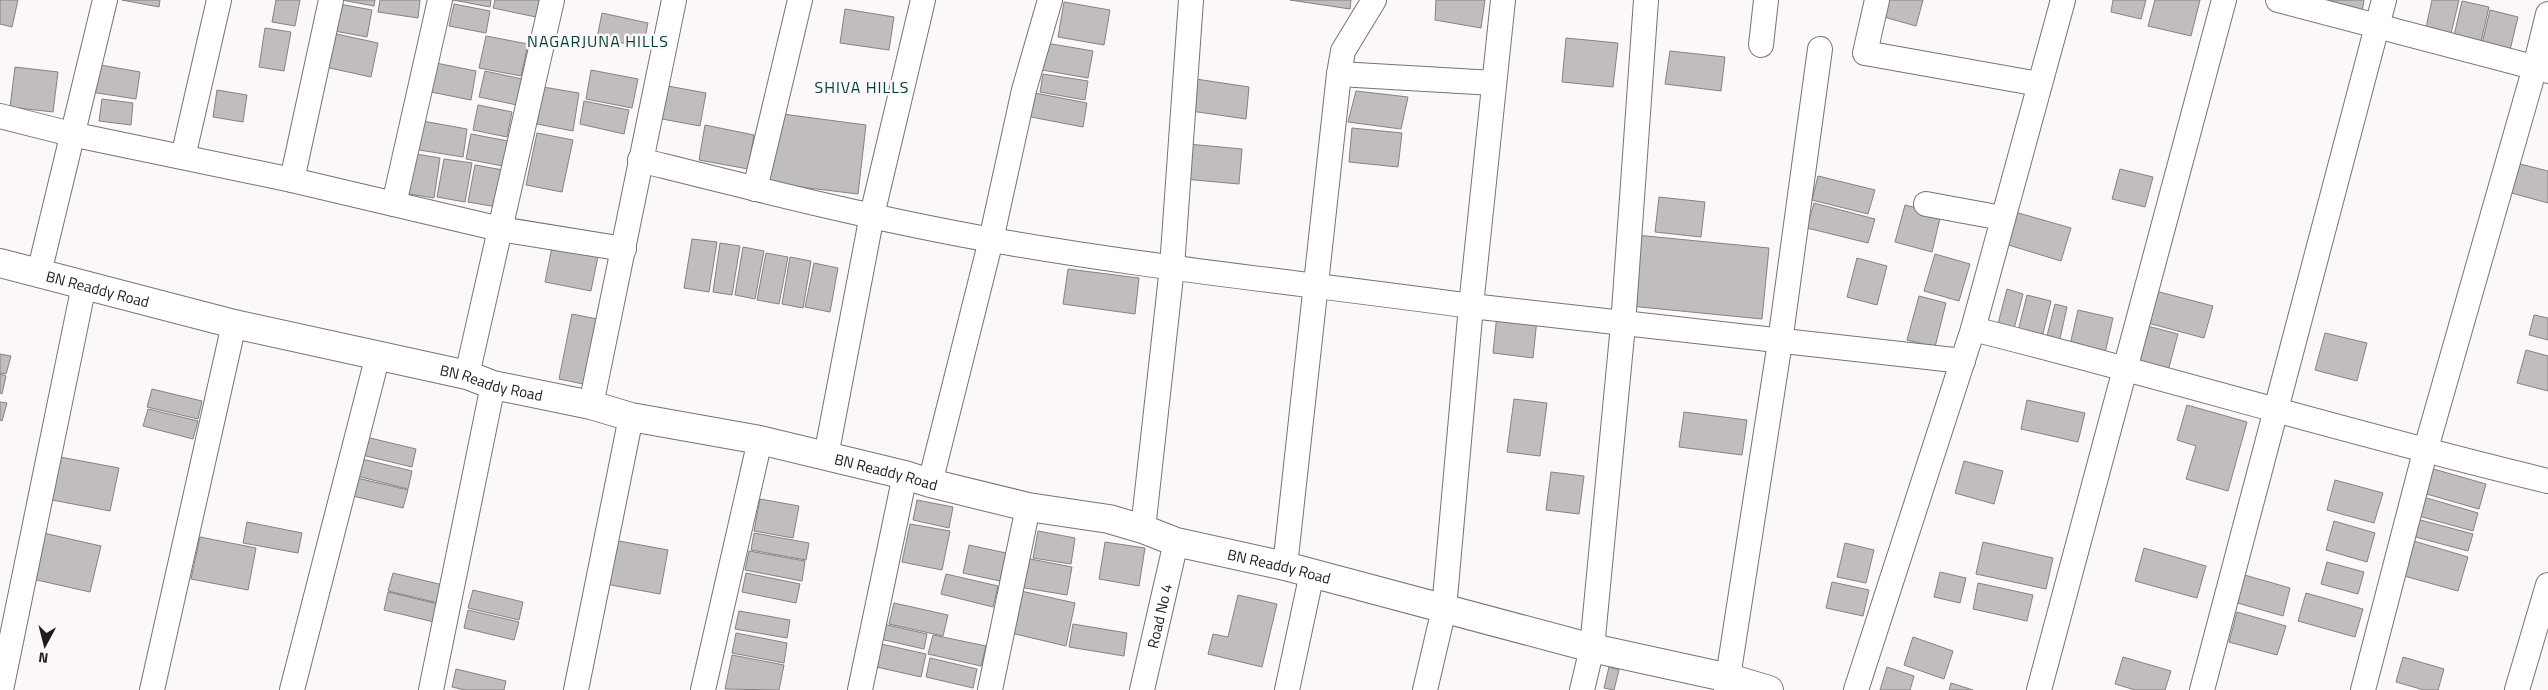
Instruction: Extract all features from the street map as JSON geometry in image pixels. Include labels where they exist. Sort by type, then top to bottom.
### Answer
[{"type":"street","points":[[39,273],[105,0]]},
{"type":"street","points":[[183,157],[219,0]]},
{"type":"street","points":[[292,180],[332,0]]},
{"type":"street","points":[[394,204],[440,0]]},
{"type":"street","points":[[467,375],[552,0]]},
{"type":"street","points":[[591,405],[674,0]]},
{"type":"street","points":[[755,189],[800,0]]},
{"type":"street","points":[[826,456],[872,215],[923,0]]},
{"type":"street","points":[[860,690],[917,479],[991,240],[1024,90],[1050,0]]},
{"type":"street","points":[[1143,529],[1172,267],[1192,0]]},
{"type":"street","points":[[1285,566],[1343,51],[1374,0]]},
{"type":"street","points":[[1425,690],[1444,609],[1471,306],[1503,0]]},
{"type":"street","points":[[1582,690],[1592,648],[1623,325],[1646,0]]},
{"type":"street","points":[[1761,45],[1766,0]]},
{"type":"street","points":[[1877,0],[1864,53],[2039,84]]},
{"type":"street","points":[[1856,690],[1973,329],[2063,0]]},
{"type":"street","points":[[2039,690],[2224,0]]},
{"type":"street","points":[[2278,0],[2541,69]]},
{"type":"street","points":[[2202,690],[2384,0]]},
{"type":"street","points":[[2363,690],[2425,452],[2541,69],[2548,14]]},
{"type":"street","points":[[1728,684],[1780,342],[1820,49]]},
{"type":"street","points":[[1340,74],[1494,83]]},
{"type":"street","points":[[0,116],[72,134],[292,180],[500,229],[624,249]]},
{"type":"street","points":[[640,160],[755,189],[991,240],[1172,267],[1623,325],[1962,361]]},
{"type":"street","points":[[1926,204],[2002,218]]},
{"type":"street","name":"BN Readdy Road","points":[[0,263],[234,324],[467,375],[493,386],[591,405],[631,417],[760,440],[1028,507],[1109,519],[1143,529],[1176,542],[1285,566],[1728,684],[1769,690]]},
{"type":"street","points":[[1,690],[84,285]]},
{"type":"street","points":[[152,690],[234,324]]},
{"type":"street","points":[[1973,329],[2125,367],[2425,452],[2548,482]]},
{"type":"street","points":[[292,690],[378,355]]},
{"type":"street","points":[[431,690],[493,386]]},
{"type":"street","points":[[576,690],[631,417]]},
{"type":"street","points":[[703,690],[760,440]]},
{"type":"street","points":[[990,690],[1028,507]]},
{"type":"street","name":"Road No 4","points":[[1142,690],[1176,542]]},
{"type":"street","points":[[1287,690],[1312,573]]},
{"type":"street","points":[[2517,690],[2548,585]]},
{"type":"building","points":[[0,0],[18,0],[12,27],[0,24]]},
{"type":"building","points":[[122,0],[160,0],[159,7]]},
{"type":"building","points":[[276,0],[300,0],[295,26],[272,22]]},
{"type":"building","points":[[342,0],[375,0],[374,6]]},
{"type":"building","points":[[380,0],[420,0],[418,18],[378,12]]},
{"type":"building","points":[[453,0],[491,0],[490,7]]},
{"type":"building","points":[[495,0],[540,0],[536,17],[493,8]]},
{"type":"building","points":[[1290,0],[1351,0],[1350,9]]},
{"type":"building","points":[[1436,0],[1485,0],[1481,28],[1435,20]]},
{"type":"building","points":[[1888,0],[1923,0],[1916,26],[1884,17]]},
{"type":"building","points":[[2113,0],[2146,0],[2141,19],[2111,12]]},
{"type":"building","points":[[2155,0],[2200,0],[2191,36],[2148,26]]},
{"type":"building","points":[[2327,0],[2364,0],[2362,12],[2326,3]]},
{"type":"building","points":[[2432,0],[2459,0],[2450,38],[2425,32]]},
{"type":"building","points":[[2462,1],[2489,7],[2480,46],[2453,40]]},
{"type":"building","points":[[1064,2],[1110,10],[1104,45],[1058,37]]},
{"type":"building","points":[[334,3],[372,10],[367,37],[329,30]]},
{"type":"building","points":[[454,4],[490,11],[486,33],[449,26]]},
{"type":"building","points":[[845,9],[894,17],[889,50],[840,43]]},
{"type":"building","points":[[2490,10],[2518,17],[2509,54],[2481,48]]},
{"type":"building","points":[[602,13],[648,23],[643,47],[597,38]]},
{"type":"building","points":[[265,28],[291,32],[284,71],[259,67]]},
{"type":"building","points":[[332,33],[378,43],[371,77],[325,67]]},
{"type":"building","points":[[486,36],[528,44],[521,76],[479,68]]},
{"type":"building","points":[[1566,38],[1618,43],[1613,87],[1562,82]]},
{"type":"building","points":[[1046,43],[1093,51],[1088,78],[1042,70]]},
{"type":"building","points":[[1670,51],[1725,57],[1721,91],[1665,84]]},
{"type":"building","points":[[436,63],[476,71],[471,100],[431,92]]},
{"type":"building","points":[[95,64],[140,72],[136,99],[91,92]]},
{"type":"building","points":[[15,67],[58,72],[53,112],[10,107]]},
{"type":"building","points":[[591,70],[638,79],[632,108],[586,99]]},
{"type":"building","points":[[485,71],[522,79],[517,105],[479,97]]},
{"type":"building","points":[[1043,74],[1088,81],[1085,100],[1040,92]]},
{"type":"building","points":[[1196,79],[1249,87],[1246,119],[1191,111]]},
{"type":"building","points":[[657,84],[706,93],[700,126],[651,117]]},
{"type":"building","points":[[543,87],[579,93],[573,131],[537,124]]},
{"type":"building","points":[[217,90],[247,95],[243,122],[213,117]]},
{"type":"building","points":[[1356,91],[1408,97],[1401,129],[1348,122]]},
{"type":"building","points":[[1030,92],[1087,103],[1083,127],[1026,116]]},
{"type":"building","points":[[102,99],[133,103],[131,125],[99,121]]},
{"type":"building","points":[[584,101],[629,110],[624,134],[580,124]]},
{"type":"building","points":[[478,105],[512,112],[507,137],[473,130]]},
{"type":"building","points":[[775,113],[866,125],[858,194],[767,183]]},
{"type":"building","points":[[417,120],[467,129],[463,157],[413,149]]},
{"type":"building","points":[[705,125],[754,135],[748,169],[699,160]]},
{"type":"building","points":[[1352,128],[1402,133],[1398,167],[1349,162]]},
{"type":"building","points":[[537,133],[573,140],[562,192],[526,185]]},
{"type":"building","points":[[471,134],[508,141],[503,166],[466,159]]},
{"type":"building","points":[[1188,144],[1242,149],[1239,184],[1184,179]]},
{"type":"building","points":[[409,153],[440,158],[434,198],[403,193]]},
{"type":"building","points":[[444,159],[472,163],[465,202],[437,197]]},
{"type":"building","points":[[2512,162],[2548,171],[2548,203],[2504,191]]},
{"type":"building","points":[[475,165],[503,170],[497,207],[468,202]]},
{"type":"building","points":[[2120,169],[2153,177],[2145,207],[2112,199]]},
{"type":"building","points":[[1818,176],[1875,190],[1868,214],[1812,200]]},
{"type":"building","points":[[1659,197],[1705,202],[1701,237],[1655,232]]},
{"type":"building","points":[[1814,203],[1875,219],[1868,243],[1807,228]]},
{"type":"building","points":[[1905,205],[1941,214],[1932,252],[1895,242]]},
{"type":"building","points":[[2015,212],[2071,228],[2061,261],[2005,244]]},
{"type":"building","points":[[1636,235],[1769,248],[1762,319],[1630,306]]},
{"type":"building","points":[[692,239],[717,242],[709,292],[684,288]]},
{"type":"building","points":[[553,242],[599,251],[591,291],[545,282]]},
{"type":"building","points":[[720,243],[740,246],[732,295],[713,292]]},
{"type":"building","points":[[743,247],[764,251],[755,299],[735,295]]},
{"type":"building","points":[[766,253],[788,257],[779,304],[757,300]]},
{"type":"building","points":[[1935,254],[1970,264],[1959,301],[1924,291]]},
{"type":"building","points":[[790,257],[811,261],[803,308],[782,304]]},
{"type":"building","points":[[1857,258],[1887,266],[1877,305],[1847,297]]},
{"type":"building","points":[[814,263],[838,268],[830,312],[805,307]]},
{"type":"building","points":[[1068,269],[1139,278],[1135,314],[1063,304]]},
{"type":"building","points":[[2007,289],[2023,294],[2014,329],[1998,324]]},
{"type":"building","points":[[2152,290],[2213,306],[2204,338],[2144,322]]},
{"type":"building","points":[[2027,295],[2051,301],[2042,337],[2018,331]]},
{"type":"building","points":[[1919,296],[1946,303],[1935,347],[1907,340]]},
{"type":"building","points":[[2055,304],[2067,307],[2059,343],[2046,340]]},
{"type":"building","points":[[2078,310],[2113,318],[2105,353],[2070,345]]},
{"type":"building","points":[[572,314],[602,320],[588,385],[559,379]]},
{"type":"building","points":[[1497,314],[1537,319],[1533,358],[1493,353]]},
{"type":"building","points":[[2534,315],[2548,318],[2548,340],[2529,335]]},
{"type":"building","points":[[2140,324],[2178,334],[2168,371],[2130,361]]},
{"type":"building","points":[[2325,333],[2367,343],[2357,381],[2315,370]]},
{"type":"building","points":[[2526,350],[2548,356],[2548,391],[2517,383]]},
{"type":"building","points":[[0,354],[11,356],[6,374],[0,373]]},
{"type":"building","points":[[0,374],[6,376],[2,394],[0,393]]},
{"type":"building","points":[[152,389],[202,401],[198,419],[147,407]]},
{"type":"building","points":[[1514,399],[1547,403],[1540,456],[1507,452]]},
{"type":"building","points":[[2027,400],[2085,413],[2078,442],[2021,429]]},
{"type":"building","points":[[0,402],[7,403],[2,421],[0,420]]},
{"type":"building","points":[[2187,405],[2247,422],[2228,491],[2186,479],[2196,446],[2177,440]]},
{"type":"building","points":[[148,409],[198,421],[193,439],[143,426]]},
{"type":"building","points":[[1684,412],[1747,420],[1742,455],[1679,447]]},
{"type":"building","points":[[366,437],[416,449],[412,467],[362,455]]},
{"type":"building","points":[[60,457],[119,468],[110,511],[52,500]]},
{"type":"building","points":[[362,459],[412,471],[408,489],[357,476]]},
{"type":"building","points":[[1964,461],[2003,471],[1994,504],[1955,493]]},
{"type":"building","points":[[2430,468],[2486,484],[2479,509],[2423,493]]},
{"type":"building","points":[[1551,472],[1584,476],[1579,514],[1546,510]]},
{"type":"building","points":[[357,478],[408,490],[403,508],[353,496]]},
{"type":"building","points":[[2335,480],[2383,493],[2374,523],[2327,510]]},
{"type":"building","points":[[2420,496],[2478,513],[2473,531],[2415,515]]},
{"type":"building","points":[[760,499],[799,506],[793,538],[754,531]]},
{"type":"building","points":[[917,500],[953,507],[949,528],[913,520]]},
{"type":"building","points":[[2413,518],[2473,534],[2468,551],[2408,535]]},
{"type":"building","points":[[2334,521],[2375,533],[2367,562],[2326,550]]},
{"type":"building","points":[[247,522],[302,533],[298,553],[243,543]]},
{"type":"building","points":[[910,524],[950,531],[942,570],[902,562]]},
{"type":"building","points":[[1038,531],[1075,538],[1071,564],[1033,558]]},
{"type":"building","points":[[39,532],[101,546],[90,592],[28,578]]},
{"type":"building","points":[[754,533],[809,543],[806,560],[751,550]]},
{"type":"building","points":[[200,537],[256,548],[248,590],[191,579]]},
{"type":"building","points":[[608,539],[668,550],[660,594],[600,583]]},
{"type":"building","points":[[2407,539],[2468,557],[2458,591],[2397,574]]},
{"type":"building","points":[[1105,542],[1145,548],[1139,586],[1099,579]]},
{"type":"building","points":[[1983,542],[2053,558],[2046,589],[1976,574]]},
{"type":"building","points":[[1845,543],[1874,550],[1866,583],[1837,577]]},
{"type":"building","points":[[969,545],[1006,553],[1000,581],[963,573]]},
{"type":"building","points":[[2144,548],[2206,566],[2197,598],[2135,581]]},
{"type":"building","points":[[749,551],[805,561],[802,581],[745,570]]},
{"type":"building","points":[[1025,558],[1072,567],[1067,595],[1019,587]]},
{"type":"building","points":[[2327,562],[2364,572],[2358,594],[2321,584]]},
{"type":"building","points":[[1940,572],[1966,578],[1960,603],[1934,597]]},
{"type":"building","points":[[393,573],[443,585],[438,603],[388,591]]},
{"type":"building","points":[[746,573],[800,584],[796,603],[742,592]]},
{"type":"building","points":[[946,574],[998,586],[993,607],[941,594]]},
{"type":"building","points":[[2241,574],[2290,588],[2283,616],[2234,602]]},
{"type":"building","points":[[1832,582],[1869,590],[1863,616],[1826,608]]},
{"type":"building","points":[[1978,583],[2033,595],[2027,621],[1973,609]]},
{"type":"building","points":[[473,590],[523,602],[519,620],[468,608]]},
{"type":"building","points":[[1021,591],[1075,603],[1066,646],[1011,633]]},
{"type":"building","points":[[388,592],[438,604],[434,622],[384,610]]},
{"type":"building","points":[[2306,593],[2363,609],[2355,637],[2298,621]]},
{"type":"building","points":[[1238,595],[1277,604],[1262,667],[1208,654],[1213,634],[1228,637]]},
{"type":"building","points":[[894,603],[948,615],[943,636],[889,624]]},
{"type":"building","points":[[468,610],[519,622],[514,640],[464,628]]},
{"type":"building","points":[[739,611],[790,620],[787,638],[735,629]]},
{"type":"building","points":[[2237,612],[2286,626],[2277,655],[2229,642]]},
{"type":"building","points":[[883,624],[927,634],[924,649],[880,639]]},
{"type":"building","points":[[1073,624],[1127,633],[1124,656],[1069,647]]},
{"type":"building","points":[[736,633],[787,643],[784,663],[732,653]]},
{"type":"building","points":[[933,635],[986,646],[981,666],[928,654]]},
{"type":"building","points":[[1913,637],[1953,651],[1944,679],[1904,665]]},
{"type":"building","points":[[877,643],[926,654],[921,677],[872,666]]},
{"type":"building","points":[[732,655],[784,665],[779,690],[725,689]]},
{"type":"building","points":[[2123,657],[2171,671],[2165,690],[2135,690],[2115,684]]},
{"type":"building","points":[[2403,657],[2444,669],[2438,690],[2424,690],[2396,682]]},
{"type":"building","points":[[930,658],[977,669],[973,688],[926,677]]},
{"type":"building","points":[[1609,667],[1619,670],[1614,690],[1604,688]]},
{"type":"building","points":[[1887,667],[1914,676],[1910,690],[1880,690]]},
{"type":"building","points":[[456,669],[506,681],[504,690],[465,690],[452,687]]},
{"type":"building","points":[[1951,683],[1973,690],[1949,690]]},
{"type":"district","name":"NAGARJUNA HILLS","points":[[598,41]]},
{"type":"district","name":"SHIVA HILLS","points":[[862,87]]}]
